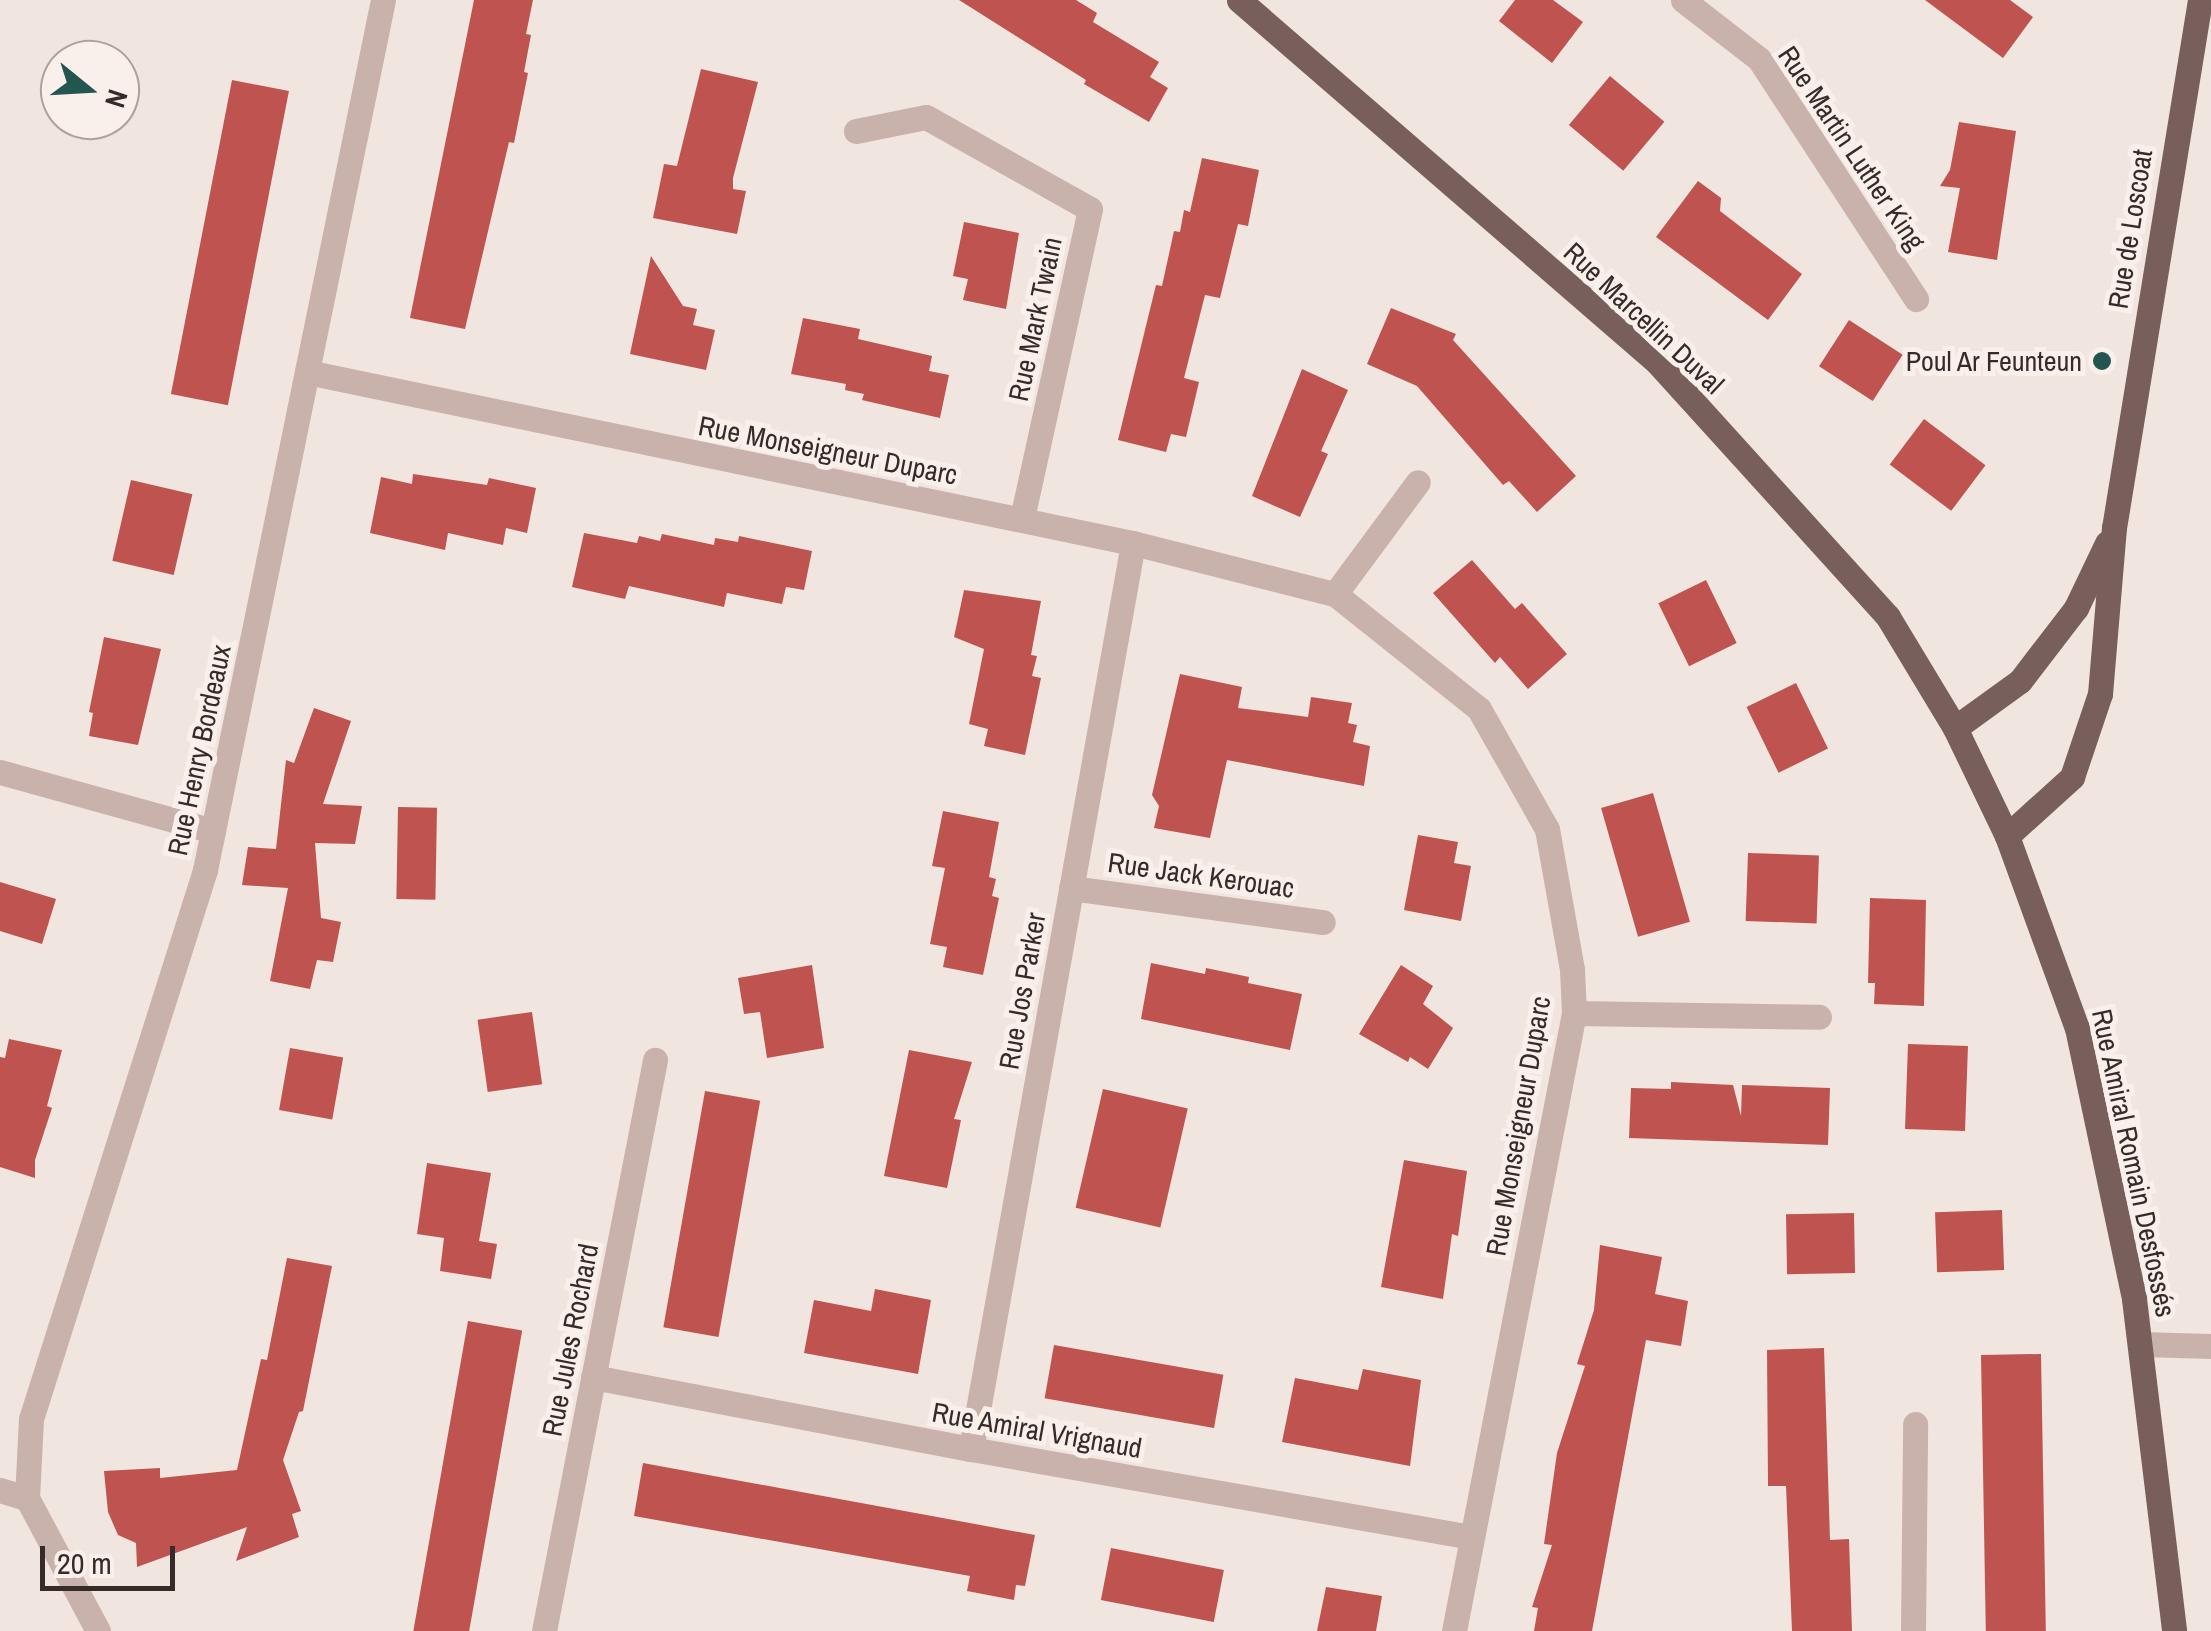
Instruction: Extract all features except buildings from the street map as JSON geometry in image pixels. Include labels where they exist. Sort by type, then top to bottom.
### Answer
[{"type":"main road","name":"Rue de Loscoat","points":[[2007,836],[2072,777],[2100,694],[2114,528],[2200,0]]},
{"type":"main road","name":"Rue Marcellin Duval","points":[[1242,1],[1656,362],[1888,617],[1954,728]]},
{"type":"main road","name":"Rue de Loscoat","points":[[1954,728],[2020,681],[2076,608],[2114,528]]},
{"type":"main road","name":"Rue Amiral Romain Desfossés","points":[[1954,728],[2007,836],[2078,1028],[2141,1344],[2174,1631]]},
{"type":"street","name":"Rue Henry Bordeaux","points":[[27,1498],[31,1419],[205,870],[382,0]]},
{"type":"street","name":"Rue Martin Luther King","points":[[1683,0],[1759,58],[1916,299]]},
{"type":"street","name":"Rue Mark Twain","points":[[856,131],[926,117],[1090,209],[1022,519]]},
{"type":"street","name":"Rue Monseigneur Duparc","points":[[307,372],[1022,519],[1335,594],[1479,709],[1547,829],[1572,970],[1574,1013],[1454,1631]]},
{"type":"street","points":[[1335,594],[1418,482]]},
{"type":"street","name":"Rue Jos Parker","points":[[970,1450],[1133,544]]},
{"type":"street","points":[[0,772],[212,831]]},
{"type":"street","name":"Rue Jack Kerouac","points":[[1071,888],[1322,922]]},
{"type":"street","points":[[1574,1013],[1819,1017]]},
{"type":"street","name":"Rue Jules Rochard","points":[[544,1631],[655,1060]]},
{"type":"street","points":[[2141,1344],[2211,1346]]},
{"type":"street","name":"Rue Amiral Vrignaud","points":[[593,1378],[970,1450],[1471,1536]]},
{"type":"street","points":[[1913,1631],[1914,1424]]},
{"type":"street","points":[[0,1490],[27,1498],[98,1631]]},
{"type":"place","name":"Poul Ar Feunteun","points":[[2102,361]]}]
